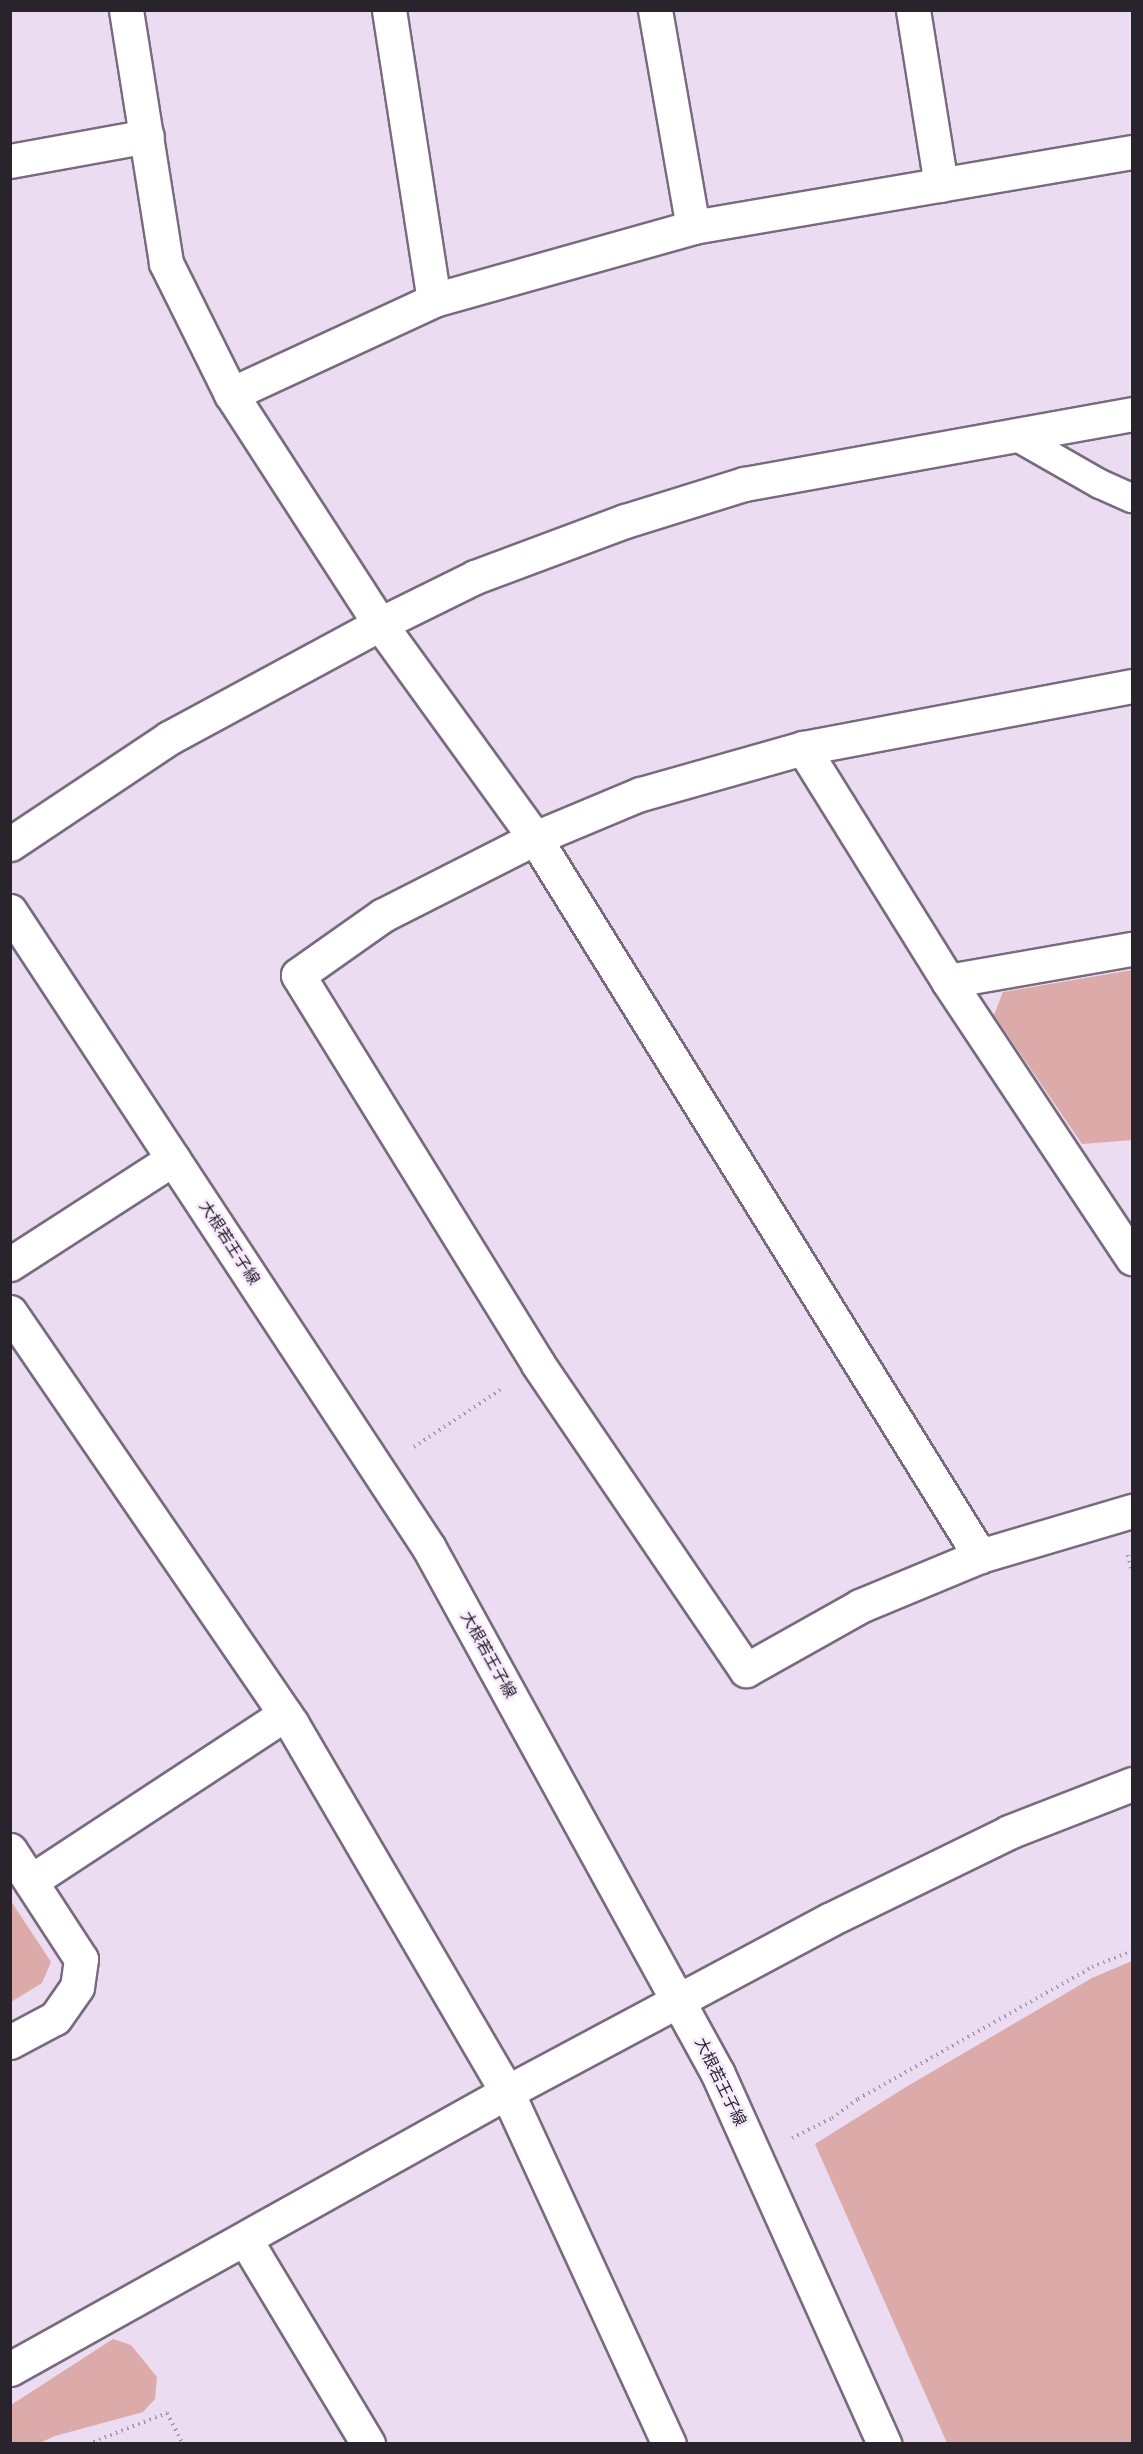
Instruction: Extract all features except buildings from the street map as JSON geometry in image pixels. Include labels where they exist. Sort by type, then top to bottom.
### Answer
[{"type":"street","points":[[126,10],[165,263],[231,394],[380,624],[535,838],[980,1556]]},
{"type":"street","points":[[389,10],[434,300]]},
{"type":"street","points":[[655,10],[693,227]]},
{"type":"street","points":[[913,10],[941,185]]},
{"type":"street","points":[[10,161],[147,136]]},
{"type":"street","points":[[231,394],[434,300],[693,227],[1132,152]]},
{"type":"street","points":[[10,844],[169,738],[380,624],[475,578],[625,520],[744,484],[1132,414]]},
{"type":"street","points":[[1132,686],[803,748],[640,794],[535,838],[383,915],[298,975],[538,1364],[746,1670],[860,1606],[980,1556],[1132,1511]]},
{"type":"street","points":[[803,748],[948,981],[1132,1258]]},
{"type":"street","name":"大根若王子線","points":[[10,911],[429,1548],[718,2074],[884,2444]]},
{"type":"street","points":[[948,981],[1132,949]]},
{"type":"street","points":[[10,1264],[174,1159]]},
{"type":"street","points":[[10,1312],[285,1714],[507,2092],[669,2444]]},
{"type":"street","points":[[31,1881],[285,1714]]},
{"type":"street","points":[[10,2369],[507,2092],[831,1918],[1009,1832],[1132,1784]]},
{"type":"street","points":[[10,1850],[81,1959],[77,1987],[55,2019],[10,2042]]},
{"type":"street","points":[[245,2239],[368,2444]]},
{"type":"lane","points":[[1014,435],[1100,484],[1132,498]]},
{"type":"path","points":[[412,1449],[538,1364]]},
{"type":"path","points":[[755,2156],[832,2118],[858,2099],[1092,1967],[1132,1951]]},
{"type":"path","points":[[88,2444],[166,2413],[183,2444]]},
{"type":"shaded area","points":[[1132,970],[1132,1140],[1082,1144],[994,1015],[1003,992]]},
{"type":"shaded area","points":[[11,1901],[51,1962],[42,1983],[11,2002]]},
{"type":"shaded area","points":[[1132,1961],[1132,2443],[947,2443],[815,2144],[906,2087],[1092,1978]]},
{"type":"shaded area","points":[[113,2339],[131,2345],[157,2377],[155,2399],[143,2412],[55,2436],[40,2443],[11,2443],[11,2405]]}]
